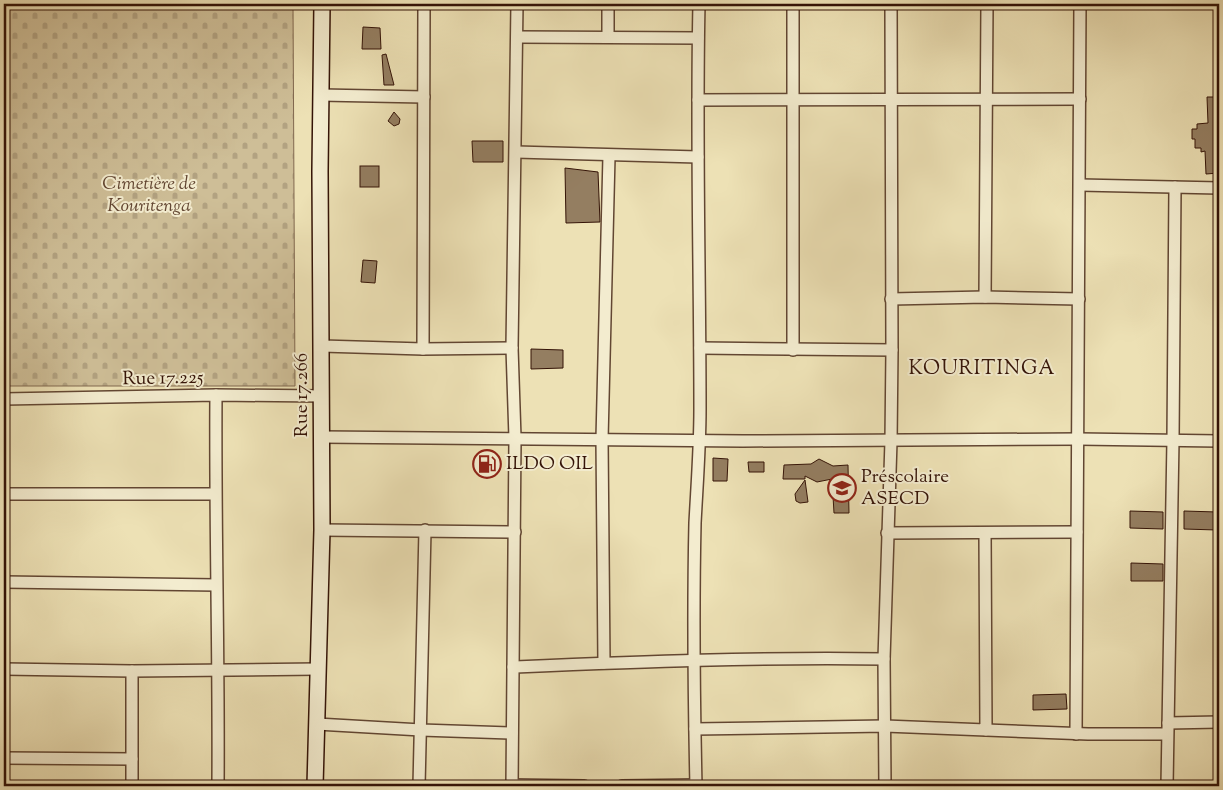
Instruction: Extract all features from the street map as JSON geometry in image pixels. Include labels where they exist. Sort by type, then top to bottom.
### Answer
[{"type":"main road","name":"Rue 17.266","points":[[315,786],[322,530],[322,4]]},
{"type":"street","points":[[422,349],[424,4]]},
{"type":"street","points":[[517,4],[512,348],[515,438],[512,786],[584,786]]},
{"type":"street","points":[[608,4],[608,36]]},
{"type":"street","points":[[622,786],[696,786],[694,662],[695,523],[700,440],[699,4]]},
{"type":"street","points":[[793,4],[793,350]]},
{"type":"street","points":[[885,786],[884,659],[892,350],[891,4]]},
{"type":"street","points":[[985,297],[987,4]]},
{"type":"street","points":[[1076,734],[1080,4]]},
{"type":"street","points":[[518,37],[698,38]]},
{"type":"street","points":[[321,95],[424,97]]},
{"type":"street","points":[[698,100],[1080,99]]},
{"type":"street","points":[[516,152],[698,157]]},
{"type":"street","points":[[604,662],[602,439],[609,156]]},
{"type":"street","points":[[1080,185],[1219,188]]},
{"type":"street","points":[[1167,786],[1175,187]]},
{"type":"street","points":[[892,299],[985,297],[1079,299]]},
{"type":"street","points":[[322,346],[422,349],[512,348]]},
{"type":"street","points":[[700,348],[892,350]]},
{"type":"street","points":[[216,395],[215,494],[219,669],[218,786]]},
{"type":"street","name":"Rue 17.225","points":[[4,399],[216,395],[322,396]]},
{"type":"street","points":[[322,437],[1219,441]]},
{"type":"street","points":[[4,494],[215,494]]},
{"type":"street","points":[[322,530],[515,532]]},
{"type":"street","points":[[420,786],[425,530]]},
{"type":"street","points":[[887,533],[1077,532]]},
{"type":"street","points":[[985,533],[986,730]]},
{"type":"street","points":[[4,582],[216,584]]},
{"type":"street","points":[[513,667],[604,662],[694,662],[818,658],[884,659]]},
{"type":"street","points":[[4,669],[132,671],[318,668]]},
{"type":"street","points":[[132,671],[132,786]]},
{"type":"street","points":[[695,729],[885,726],[1076,734],[1167,728],[1219,722]]},
{"type":"street","points":[[317,724],[512,733]]},
{"type":"street","points":[[4,758],[132,759]]},
{"type":"green space","name":"Cimetière de Kouritenga","points":[[4,4],[293,4],[295,386],[4,386]]},
{"type":"building","points":[[363,27],[380,28],[381,49],[362,49]]},
{"type":"building","points":[[386,54],[394,85],[384,85],[382,55]]},
{"type":"building","points":[[1207,97],[1219,97],[1219,173],[1206,174],[1205,151],[1201,152],[1201,148],[1195,148],[1195,139],[1192,139],[1192,129],[1197,129],[1197,124],[1208,123]]},
{"type":"building","points":[[394,112],[400,119],[399,124],[394,126],[388,121]]},
{"type":"building","points":[[472,141],[503,141],[503,162],[473,162]]},
{"type":"building","points":[[360,166],[379,166],[379,187],[360,187]]},
{"type":"building","points":[[565,168],[598,172],[600,222],[566,223]]},
{"type":"building","points":[[363,260],[377,261],[375,283],[361,282]]},
{"type":"building","points":[[531,349],[563,350],[563,368],[531,369]]},
{"type":"building","points":[[713,458],[728,459],[727,481],[713,481]]},
{"type":"building","points":[[819,459],[833,466],[848,465],[849,513],[834,513],[832,479],[817,482],[805,476],[805,479],[783,479],[784,465],[811,464]]},
{"type":"building","points":[[748,462],[764,462],[764,472],[749,472]]},
{"type":"building","points":[[805,480],[808,502],[800,503],[796,501],[795,494]]},
{"type":"building","points":[[1130,511],[1163,512],[1163,529],[1130,528]]},
{"type":"building","points":[[1184,511],[1217,512],[1217,530],[1184,529]]},
{"type":"building","points":[[1131,563],[1163,564],[1163,581],[1131,581]]},
{"type":"building","points":[[1066,694],[1067,709],[1033,710],[1033,695]]},
{"type":"place","name":"ILDO OIL","points":[[487,464]]},
{"type":"place","name":"Préscolaire ASECD","points":[[842,488]]},
{"type":"district","name":"KOURITINGA","points":[[982,369]]}]
